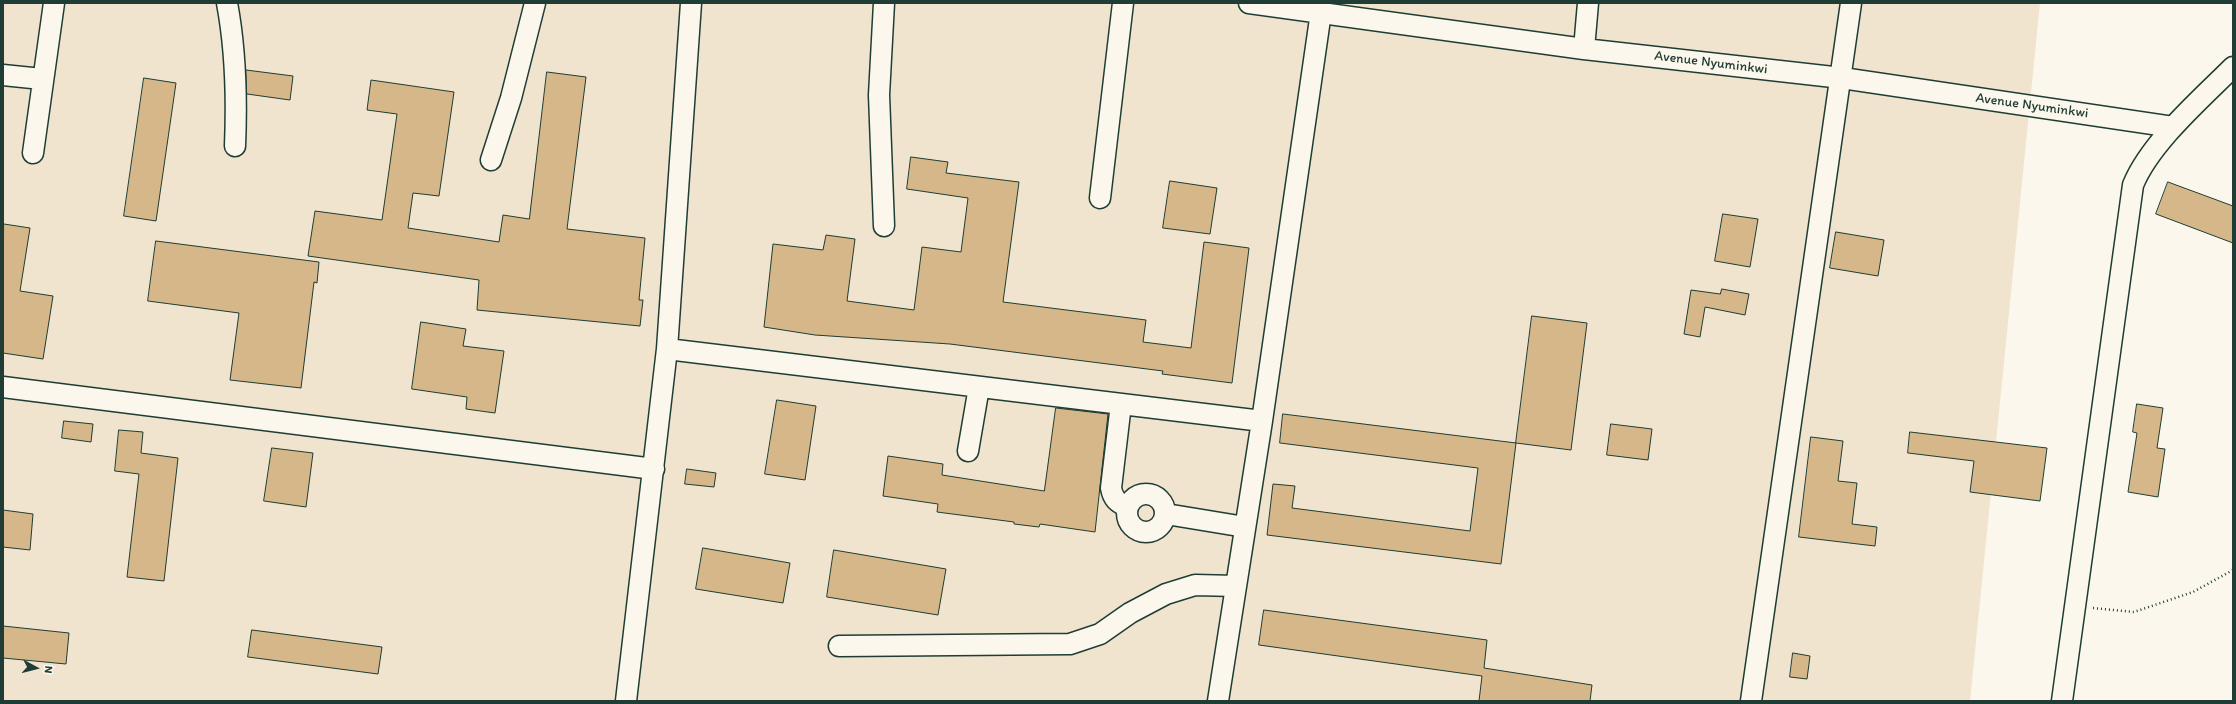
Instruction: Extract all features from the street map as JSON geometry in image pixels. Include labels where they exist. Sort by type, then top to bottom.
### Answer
[{"type":"street","points":[[33,153],[42,79],[54,3]]},
{"type":"street","points":[[227,3],[231,22],[237,94],[235,146]]},
{"type":"street","points":[[491,160],[511,98],[535,3]]},
{"type":"street","points":[[626,701],[667,349],[690,3]]},
{"type":"street","points":[[884,3],[879,95],[884,226]]},
{"type":"street","points":[[1100,198],[1123,3]]},
{"type":"street","name":"Avenue Nyuminkwi","points":[[1249,3],[1584,49],[1842,78],[2173,127]]},
{"type":"street","points":[[1584,49],[1588,3]]},
{"type":"street","points":[[1752,701],[1842,78],[1851,3]]},
{"type":"street","points":[[1218,701],[1262,421],[1322,12]]},
{"type":"street","points":[[2062,701],[2131,190],[2137,174],[2173,127],[2233,67]]},
{"type":"street","points":[[3,75],[42,79]]},
{"type":"street","points":[[667,349],[1262,421]]},
{"type":"street","points":[[3,387],[654,469]]},
{"type":"street","points":[[968,451],[979,387]]},
{"type":"street","points":[[1121,404],[1111,488],[1113,498],[1118,503],[1127,507]]},
{"type":"street","points":[[1144,493],[1155,495],[1163,503],[1166,514],[1163,524],[1154,532],[1142,533],[1132,528],[1127,518],[1127,507],[1134,498],[1144,493]]},
{"type":"street","points":[[1166,514],[1245,527]]},
{"type":"street","points":[[839,646],[1070,644],[1100,634],[1130,613],[1166,594],[1195,585],[1236,586]]},
{"type":"path","points":[[2074,606],[2134,612],[2193,592],[2233,570]]},
{"type":"shaded area","points":[[3,3],[2040,3],[1970,701],[3,701]]},
{"type":"building","points":[[246,70],[293,76],[290,100],[247,94]]},
{"type":"building","points":[[547,72],[586,77],[567,229],[645,238],[639,300],[643,300],[640,326],[477,310],[479,280],[308,256],[315,211],[382,220],[397,114],[367,110],[371,80],[454,92],[439,196],[413,193],[408,228],[499,242],[503,215],[529,219]]},
{"type":"building","points":[[144,78],[176,83],[156,221],[124,216]]},
{"type":"building","points":[[911,157],[948,162],[946,173],[1019,182],[1003,302],[1146,320],[1143,342],[1191,348],[1204,242],[1249,248],[1232,383],[1162,374],[1163,371],[950,344],[815,335],[764,327],[773,244],[823,250],[826,235],[855,239],[847,301],[914,310],[922,247],[961,252],[968,198],[907,189]]},
{"type":"building","points":[[1170,181],[1217,188],[1210,234],[1163,228]]},
{"type":"building","points":[[2168,182],[2233,206],[2233,243],[2156,214]]},
{"type":"building","points":[[1723,214],[1758,219],[1750,267],[1715,261]]},
{"type":"building","points":[[4,224],[30,228],[20,291],[53,296],[43,359],[3,353]]},
{"type":"building","points":[[1836,232],[1884,240],[1878,276],[1830,268]]},
{"type":"building","points":[[156,241],[319,262],[317,283],[314,282],[301,388],[230,380],[239,313],[148,301]]},
{"type":"building","points":[[1722,289],[1749,294],[1745,315],[1705,307],[1700,337],[1684,334],[1691,290],[1720,294]]},
{"type":"building","points":[[1532,316],[1587,323],[1571,450],[1516,443]]},
{"type":"building","points":[[421,322],[466,329],[463,346],[504,351],[495,413],[466,409],[467,397],[412,389]]},
{"type":"building","points":[[777,400],[816,406],[805,480],[765,474]]},
{"type":"building","points":[[2137,404],[2163,408],[2157,448],[2165,449],[2158,497],[2128,492],[2137,433],[2133,432]]},
{"type":"building","points":[[1056,408],[1108,414],[1095,532],[1040,524],[1039,527],[1014,524],[1014,522],[937,512],[938,504],[883,496],[888,456],[943,464],[942,475],[1044,491]]},
{"type":"building","points":[[1283,414],[1516,443],[1501,564],[1267,535],[1273,484],[1295,486],[1292,508],[1470,531],[1478,468],[1280,443]]},
{"type":"building","points":[[64,421],[93,424],[91,442],[62,438]]},
{"type":"building","points":[[1611,424],[1652,429],[1648,460],[1607,455]]},
{"type":"building","points":[[119,430],[143,432],[141,453],[178,458],[164,581],[127,577],[139,474],[115,471]]},
{"type":"building","points":[[1910,432],[2047,448],[2040,501],[1970,492],[1974,461],[1908,453]]},
{"type":"building","points":[[1811,437],[1843,441],[1838,481],[1857,483],[1852,524],[1877,527],[1875,546],[1799,537]]},
{"type":"building","points":[[272,448],[313,453],[306,507],[264,501]]},
{"type":"building","points":[[687,469],[716,473],[714,487],[685,484]]},
{"type":"building","points":[[3,510],[33,514],[30,550],[3,547]]},
{"type":"building","points":[[703,548],[790,563],[783,603],[696,589]]},
{"type":"building","points":[[834,550],[946,569],[938,615],[827,597]]},
{"type":"building","points":[[1264,610],[1487,640],[1484,668],[1592,685],[1590,701],[1479,701],[1482,676],[1259,645]]},
{"type":"building","points":[[3,626],[69,633],[66,664],[3,658]]},
{"type":"building","points":[[252,630],[382,647],[378,674],[248,657]]},
{"type":"building","points":[[1793,653],[1810,656],[1807,679],[1790,677]]}]
